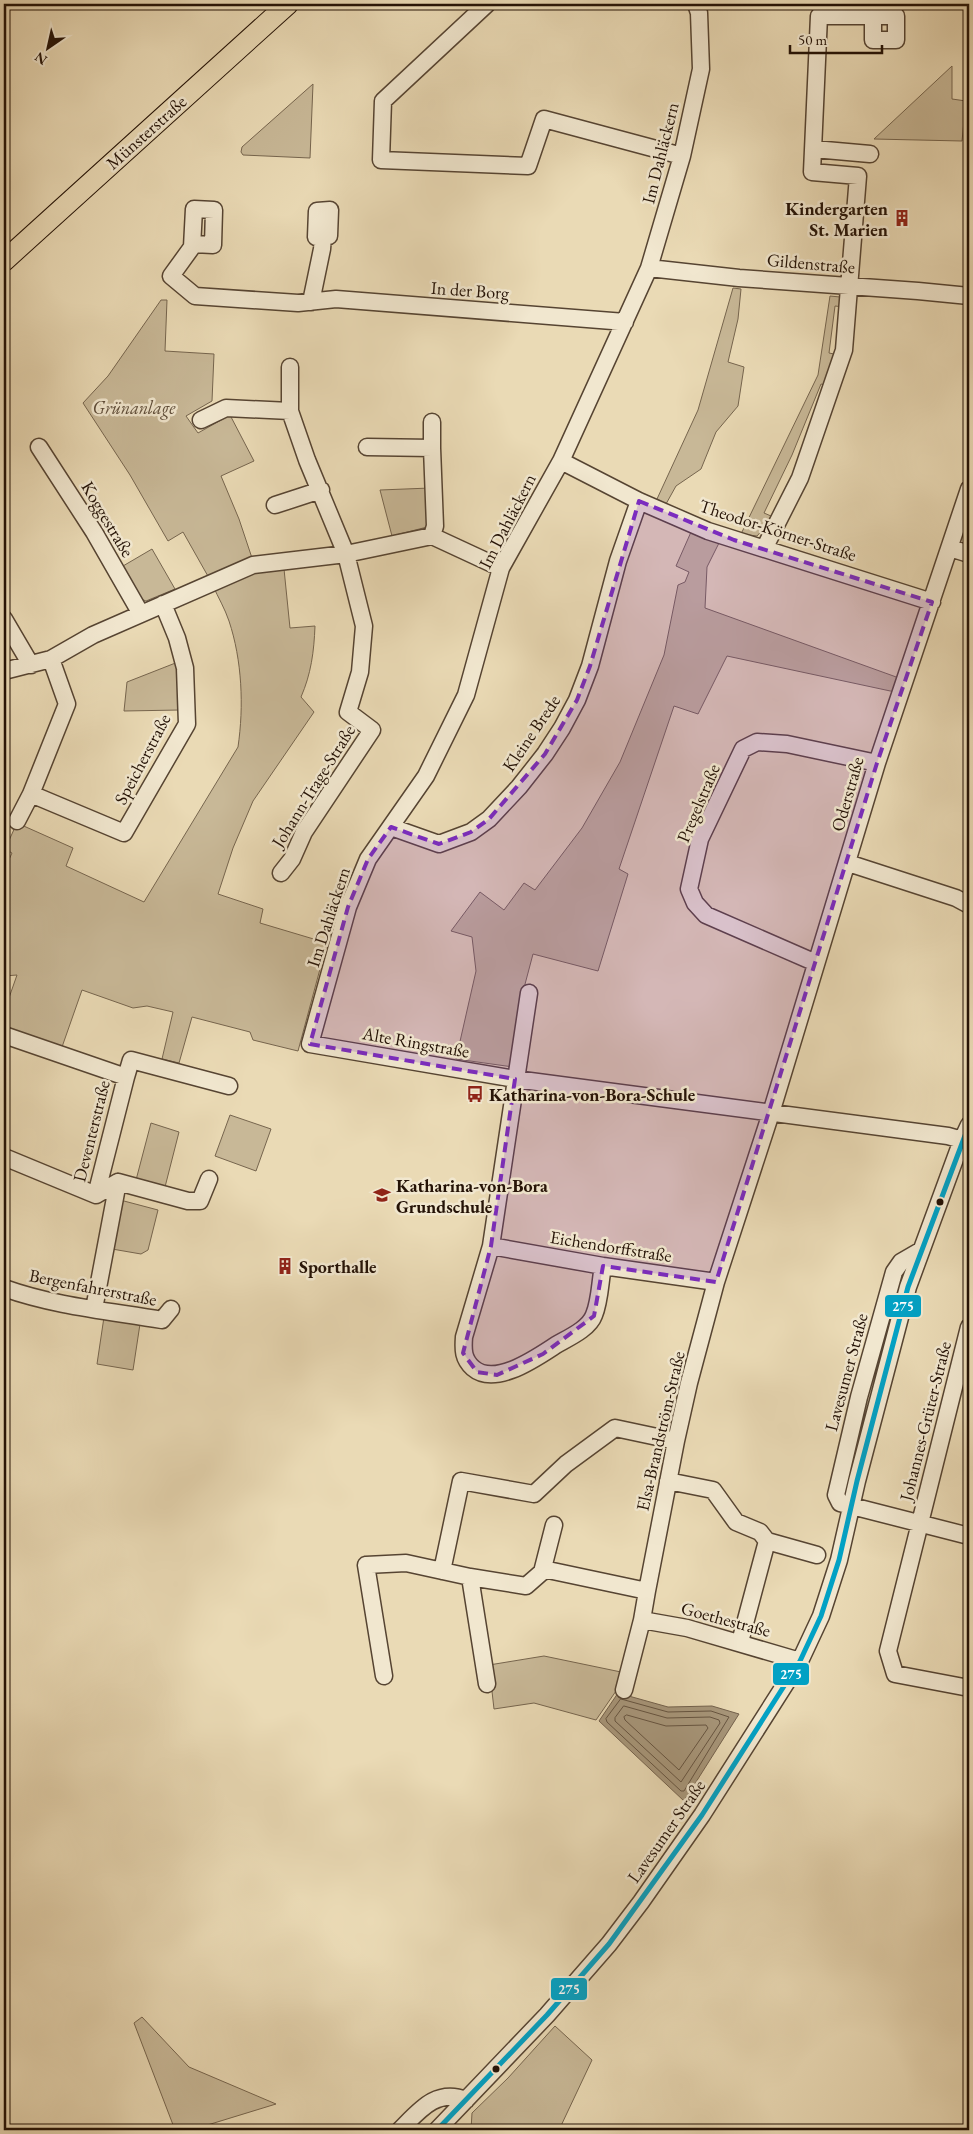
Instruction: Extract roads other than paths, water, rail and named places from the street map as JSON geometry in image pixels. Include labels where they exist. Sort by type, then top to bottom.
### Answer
[{"type":"main road","name":"Münsterstraße","points":[[4,261],[288,4]]},
{"type":"street","points":[[487,4],[383,101],[381,160],[528,166],[544,119],[682,156]]},
{"type":"street","name":"Im Dahläckern","points":[[310,1044],[348,907],[368,859],[426,776],[466,695],[501,568],[561,461],[649,268],[682,156],[701,69],[699,13],[696,4]]},
{"type":"street","points":[[858,176],[812,172],[819,16],[873,16]]},
{"type":"street","points":[[765,548],[800,478],[844,350],[858,176],[865,154],[814,149]]},
{"type":"street","points":[[311,302],[323,237]]},
{"type":"street","name":"In der Borg","points":[[193,244],[171,276],[195,296],[298,303],[336,300],[625,322]]},
{"type":"street","name":"Gildenstraße","points":[[649,268],[850,287],[918,290],[969,296]]},
{"type":"street","points":[[290,367],[290,411],[307,460],[346,554]]},
{"type":"street","points":[[201,420],[226,408],[290,411]]},
{"type":"street","points":[[432,422],[435,526],[432,536]]},
{"type":"street","name":"Koggestraße","points":[[39,447],[94,532],[141,614]]},
{"type":"street","points":[[367,448],[432,448]]},
{"type":"street","name":"Theodor-Körner-Straße","points":[[561,461],[639,501],[708,531],[932,602]]},
{"type":"street","name":"Oderstraße","points":[[771,1113],[816,962],[848,864],[877,762],[969,489]]},
{"type":"street","points":[[275,505],[321,490]]},
{"type":"street","name":"Kleine Brede","points":[[391,827],[439,844],[471,832],[489,819],[519,787],[545,754],[577,700],[590,666],[618,561],[639,501]]},
{"type":"street","points":[[4,671],[51,659],[92,635],[254,565],[346,554],[432,536],[501,568]]},
{"type":"street","points":[[950,548],[969,554]]},
{"type":"street","name":"Johann-Trage-Straße","points":[[281,872],[292,859],[304,832],[372,730],[348,712],[360,672],[364,626],[346,554]]},
{"type":"street","name":"Speicherstraße","points":[[31,794],[124,833],[187,724],[185,668],[177,638],[163,604]]},
{"type":"street","points":[[4,619],[31,665]]},
{"type":"street","points":[[17,821],[31,794],[67,704],[51,659]]},
{"type":"street","name":"Pregelstraße","points":[[816,962],[706,915],[694,903],[689,889],[700,839],[743,749],[757,742],[786,744],[877,762]]},
{"type":"street","points":[[848,864],[956,898],[969,905]]},
{"type":"street","points":[[529,993],[491,1246],[464,1338],[463,1353],[468,1364],[478,1372],[497,1375],[512,1370],[543,1354],[583,1328],[594,1316],[603,1266]]},
{"type":"street","name":"Deventerstraße","points":[[4,1035],[126,1077]]},
{"type":"street","name":"Alte Ringstraße","points":[[310,1044],[516,1079],[948,1136],[965,1143]]},
{"type":"street","name":"Deventerstraße","points":[[96,1195],[130,1060],[229,1086]]},
{"type":"street","points":[[716,1282],[771,1113]]},
{"type":"street","name":"Lavesumer Straße","points":[[437,2130],[547,2015],[641,1902],[702,1815],[800,1661],[814,1632],[839,1560],[908,1287],[920,1251],[965,1143],[969,1125]]},
{"type":"street","points":[[4,1157],[96,1195],[118,1182],[188,1201],[200,1201],[209,1180]]},
{"type":"street","points":[[94,1309],[118,1182]]},
{"type":"street","name":"Eichendorffstraße","points":[[491,1246],[603,1266],[716,1282]]},
{"type":"street","name":"Elsa-Brandström-Straße","points":[[646,1591],[676,1440],[716,1282]]},
{"type":"street","name":"Bergenfahrerstraße","points":[[4,1288],[23,1295],[162,1320],[171,1309]]},
{"type":"street","name":"Johannes-Grüter-Straße","points":[[969,1328],[888,1651],[895,1674],[969,1688]]},
{"type":"street","points":[[442,1570],[461,1481],[534,1494],[566,1464],[615,1428],[676,1440]]},
{"type":"street","points":[[668,1481],[713,1490],[736,1522],[760,1532],[766,1541],[818,1555]]},
{"type":"street","points":[[852,1507],[969,1536]]},
{"type":"street","points":[[542,1572],[554,1525]]},
{"type":"street","points":[[740,1642],[766,1541]]},
{"type":"street","points":[[384,1676],[366,1565],[406,1563],[470,1577],[526,1586],[542,1572],[548,1570],[646,1591],[642,1620],[624,1690]]},
{"type":"street","points":[[470,1577],[486,1684]]},
{"type":"street","name":"Goethestraße","points":[[642,1620],[687,1628],[800,1661]]},
{"type":"street","points":[[400,2130],[435,2098],[454,2095],[466,2100]]},
{"type":"water","points":[[618,1693],[668,1707],[712,1706],[739,1714],[684,1801],[599,1721]]},
{"type":"place","name":"Kindergarten St. Marien","points":[[902,218]]},
{"type":"place","name":"Katharina-von-Bora-Schule","points":[[475,1094]]},
{"type":"place","name":"Katharina-von-Bora Grundschule","points":[[382,1195]]},
{"type":"place","name":"Sporthalle","points":[[285,1266]]},
{"type":"park label","name":"Grünanlage","points":[[134,407]]}]
